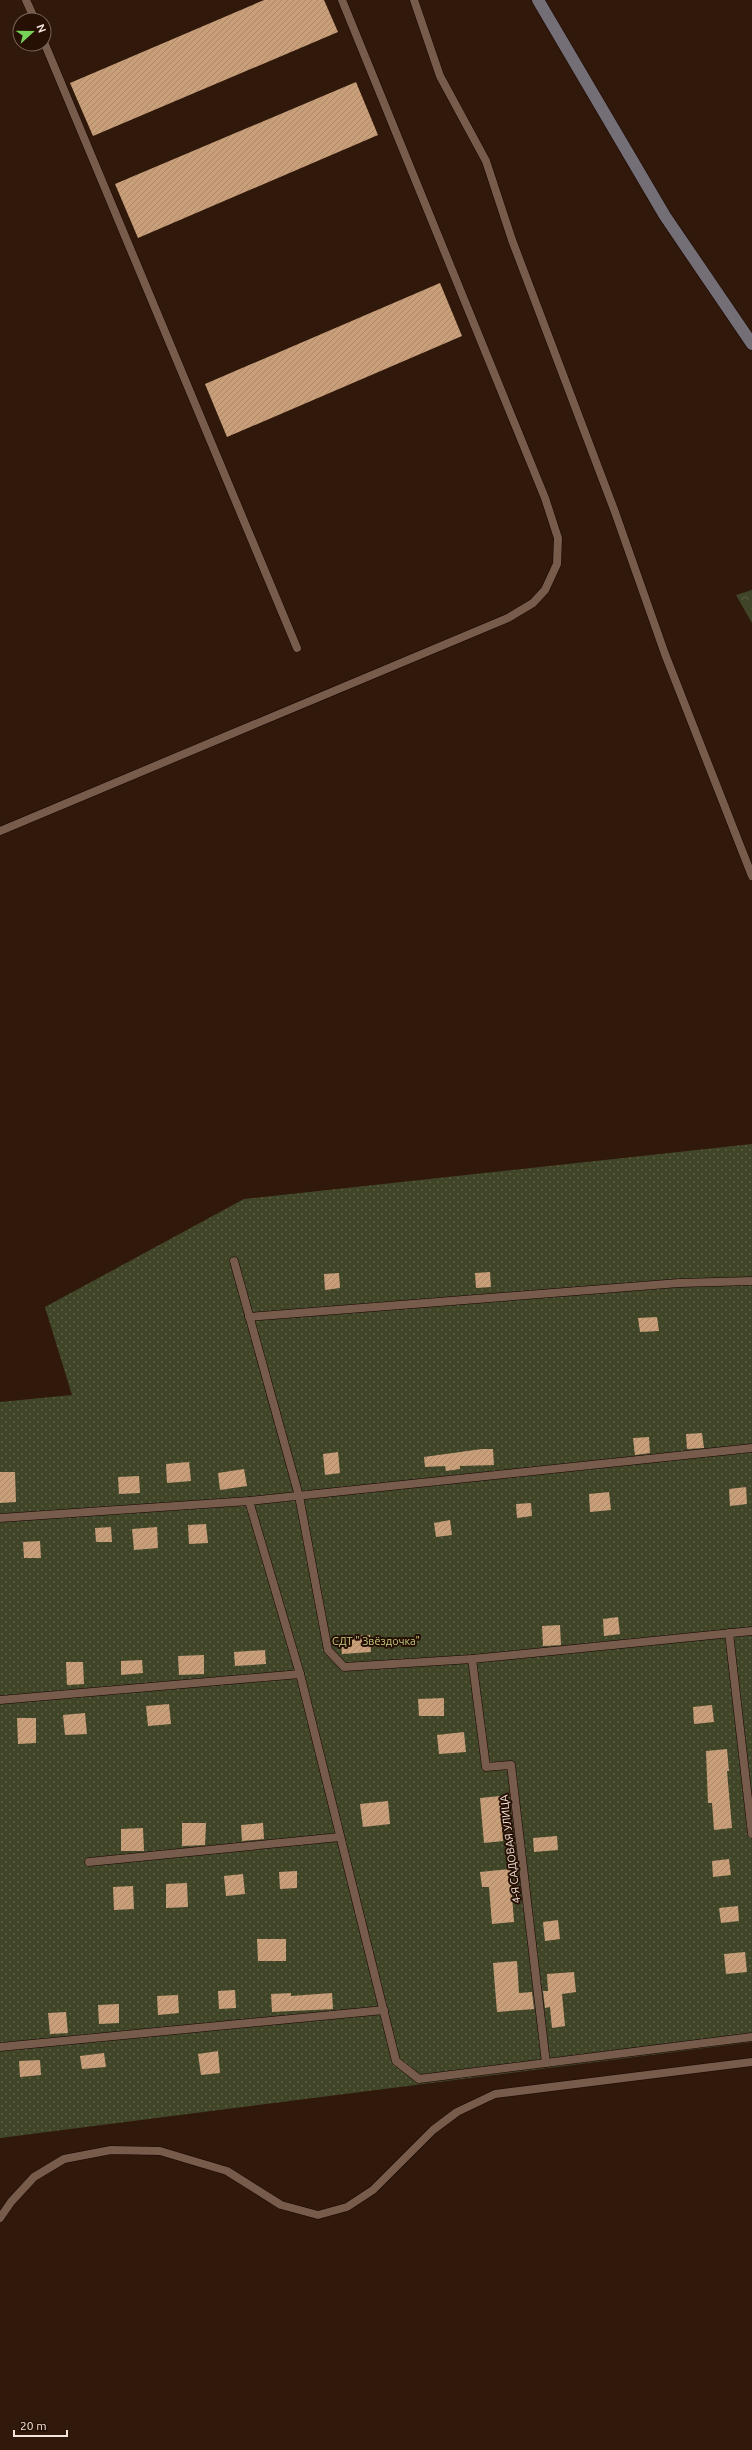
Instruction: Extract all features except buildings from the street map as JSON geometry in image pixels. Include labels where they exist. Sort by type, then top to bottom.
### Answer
[{"type":"street","points":[[538,0],[665,216],[752,344]]},
{"type":"lane","points":[[26,0],[31,12]]},
{"type":"lane","points":[[0,830],[508,618],[533,603],[545,590],[557,564],[558,538],[545,498],[342,0]]},
{"type":"lane","points":[[414,0],[442,81],[450,98],[467,123],[486,161],[514,247],[615,512],[665,654],[752,876]]},
{"type":"lane","points":[[48,52],[297,648]]},
{"type":"lane","points":[[234,1261],[299,1496],[328,1650],[344,1667],[472,1659],[752,1631]]},
{"type":"lane","points":[[249,1317],[679,1283],[752,1281]]},
{"type":"lane","points":[[0,1518],[249,1501],[752,1448]]},
{"type":"lane","points":[[249,1501],[300,1674],[396,2061],[418,2079],[752,2037]]},
{"type":"lane","points":[[729,1633],[752,1834]]},
{"type":"lane","name":"4-Я САДОВАЯ УЛИЦА","points":[[472,1659],[486,1767],[511,1765],[546,2063]]},
{"type":"lane","points":[[0,1700],[300,1674]]},
{"type":"lane","points":[[89,1862],[340,1837]]},
{"type":"lane","points":[[0,2047],[384,2010]]},
{"type":"lane","points":[[0,2218],[11,2202],[34,2177],[64,2159],[111,2150],[160,2151],[227,2171],[281,2205],[318,2215],[347,2207],[373,2190],[433,2130],[458,2112],[495,2094],[752,2062]]},
{"type":"green space","points":[[752,590],[752,623],[736,595]]},
{"type":"green space","name":"СДТ \" Звёздочка\"","points":[[752,1144],[752,2042],[0,2138],[0,1402],[72,1395],[45,1307],[244,1199]]}]
